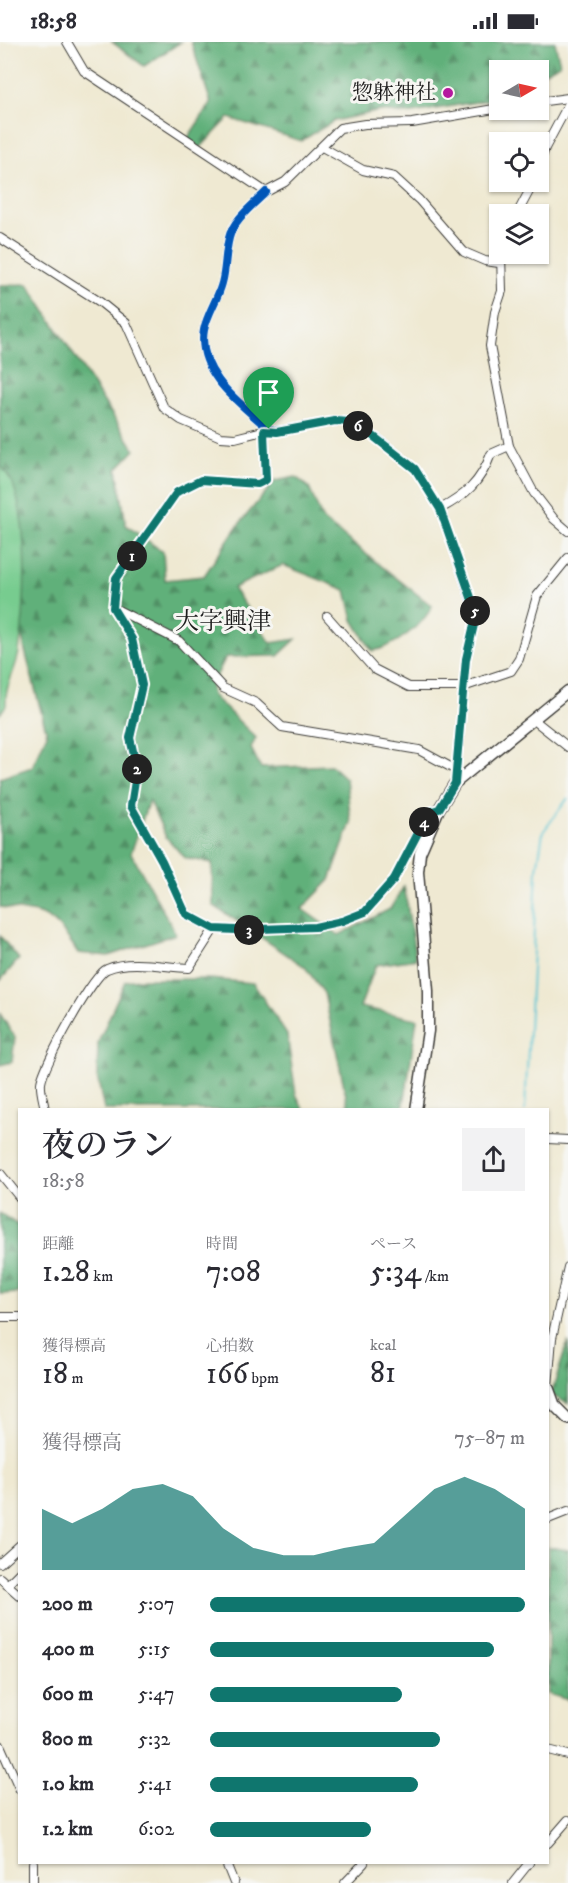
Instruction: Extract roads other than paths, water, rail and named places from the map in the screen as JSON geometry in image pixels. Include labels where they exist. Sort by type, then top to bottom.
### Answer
[{"type":"street","points":[[67,42],[84,71],[266,192]]},
{"type":"street","points":[[549,101],[568,98]]},
{"type":"street","points":[[549,141],[568,105]]},
{"type":"street","points":[[439,809],[429,812],[394,879],[365,912],[342,921],[315,927],[214,929],[186,914],[162,861],[131,806],[137,768],[130,738],[142,685],[132,639],[113,608],[116,578],[177,492],[201,480],[258,484],[266,480],[266,430],[211,371],[204,337],[204,331],[222,285],[229,236],[235,225],[266,192],[285,182],[340,128],[365,124],[412,123],[489,110]]},
{"type":"street","points":[[322,147],[363,170],[394,177],[419,200],[464,252],[485,261],[489,260]]},
{"type":"street","points":[[0,238],[100,302],[126,323],[164,408],[181,420],[221,437],[235,438],[266,430],[277,432],[335,421],[350,422],[374,436],[415,469],[440,509],[476,616],[463,687],[455,783]]},
{"type":"street","points":[[500,264],[502,291],[495,312],[490,346],[509,446],[534,493],[554,519],[568,531]]},
{"type":"street","points":[[440,509],[468,493],[485,469],[491,454],[509,446]]},
{"type":"street","points":[[327,616],[374,669],[410,687],[463,687],[511,671],[519,659],[537,596],[568,558]]},
{"type":"street","points":[[113,608],[178,641],[223,688],[256,703],[282,727],[419,750],[456,770]]},
{"type":"street","points":[[416,1108],[425,1059],[428,1001],[418,872],[420,853],[439,809],[455,783],[568,691]]},
{"type":"street","points":[[534,720],[568,747]]},
{"type":"street","points":[[45,1108],[40,1085],[45,1069],[90,987],[104,969],[120,964],[189,968],[214,929]]},
{"type":"street","points":[[549,1139],[568,1140]]},
{"type":"street","points":[[0,1173],[18,1196]]},
{"type":"street","points":[[549,1375],[552,1338],[568,1267]]},
{"type":"street","points":[[0,1317],[18,1317]]},
{"type":"street","points":[[549,1390],[555,1407],[568,1419]]},
{"type":"street","points":[[549,1519],[568,1512]]},
{"type":"street","points":[[0,1563],[18,1547]]},
{"type":"street","points":[[18,1573],[3,1582],[18,1594]]},
{"type":"street","points":[[0,1745],[18,1786]]},
{"type":"street","points":[[549,1750],[568,1755]]},
{"type":"street","points":[[549,1842],[568,1820]]},
{"type":"street","points":[[33,1864],[33,1883]]},
{"type":"street","points":[[226,1864],[234,1883]]},
{"type":"street","points":[[345,1883],[363,1864]]},
{"type":"street","points":[[513,1883],[526,1866]]},
{"type":"waterway","points":[[525,1108],[537,870],[543,832],[568,798]]},
{"type":"place","name":"惣躰神社","points":[[448,93]]},
{"type":"district","name":"大字興津","points":[[223,622]]}]
